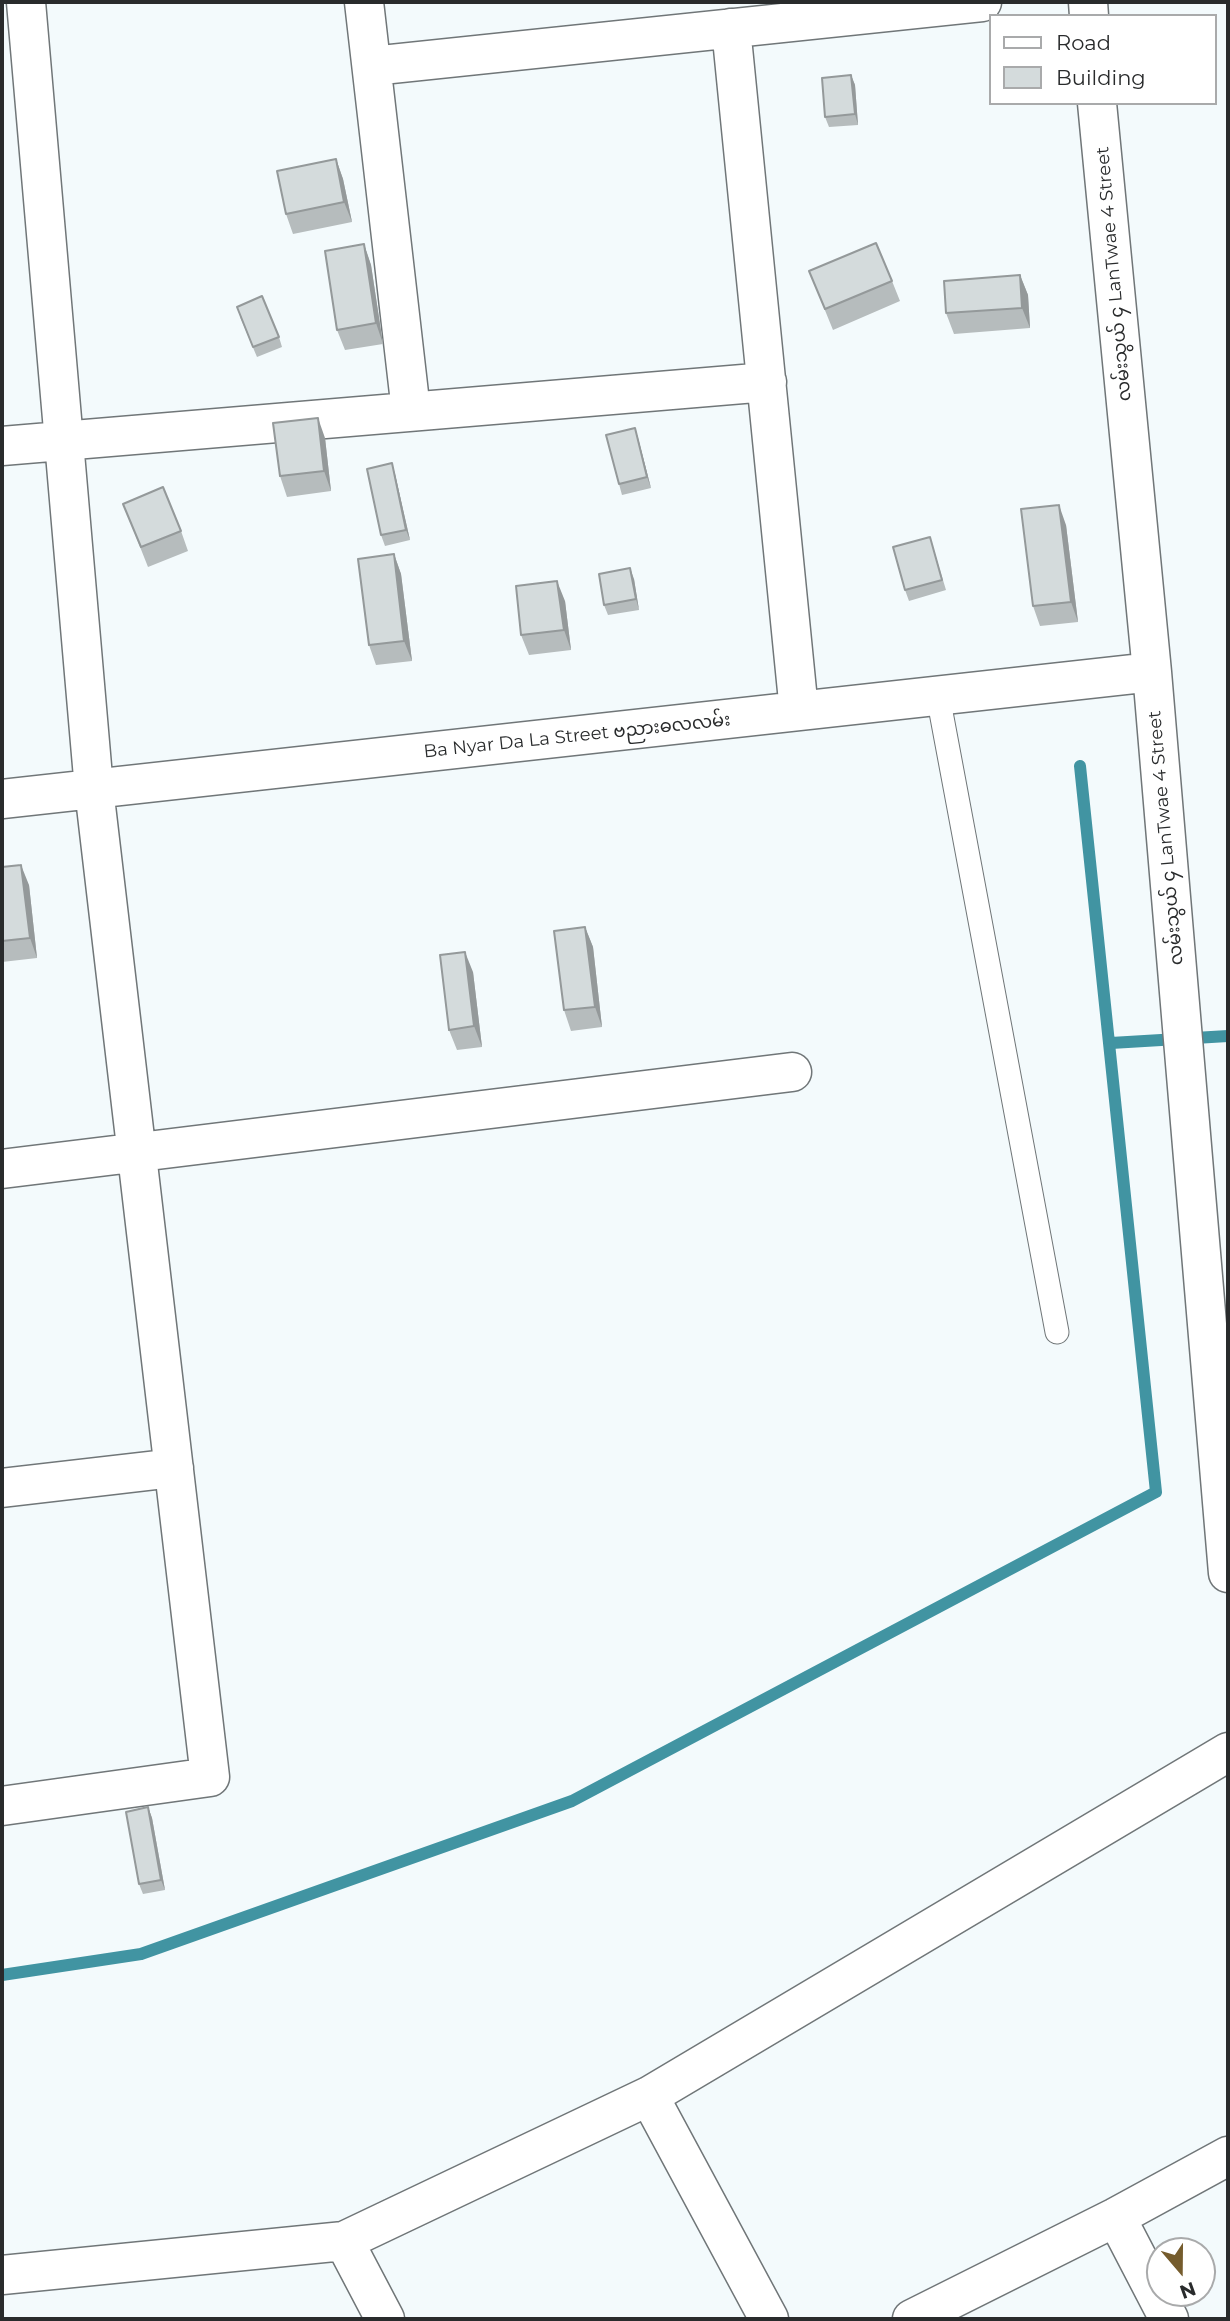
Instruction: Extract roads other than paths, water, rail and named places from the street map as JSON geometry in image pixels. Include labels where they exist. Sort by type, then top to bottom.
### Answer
[{"type":"street","points":[[2,1806],[210,1777],[94,789],[26,2]]},
{"type":"street","points":[[364,2],[411,411]]},
{"type":"street","points":[[372,66],[982,2]]},
{"type":"street","points":[[731,28],[799,711]]},
{"type":"street","name":"လမ်းသွယ် ၄ LanTwae 4 Street","points":[[1097,105],[1152,672],[1228,1573]]},
{"type":"street","points":[[2,446],[766,382]]},
{"type":"street","name":"Ba Nyar Da La Street ဗညားဓလလမ်း","points":[[2,799],[1152,672]]},
{"type":"street","points":[[2,1169],[792,1072]]},
{"type":"street","points":[[2,1488],[174,1468]]},
{"type":"street","points":[[2,2276],[344,2241],[649,2096],[1228,1752]]},
{"type":"street","points":[[649,2096],[769,2319]]},
{"type":"street","points":[[912,2319],[1116,2217],[1228,2156]]},
{"type":"street","points":[[1116,2217],[1169,2319]]},
{"type":"street","points":[[344,2241],[384,2319]]},
{"type":"lane","points":[[938,696],[1057,1332]]},
{"type":"waterway","points":[[2,1975],[141,1954],[572,1801],[1156,1492],[1080,766]]},
{"type":"waterway","points":[[1111,1043],[1228,1036]]}]
